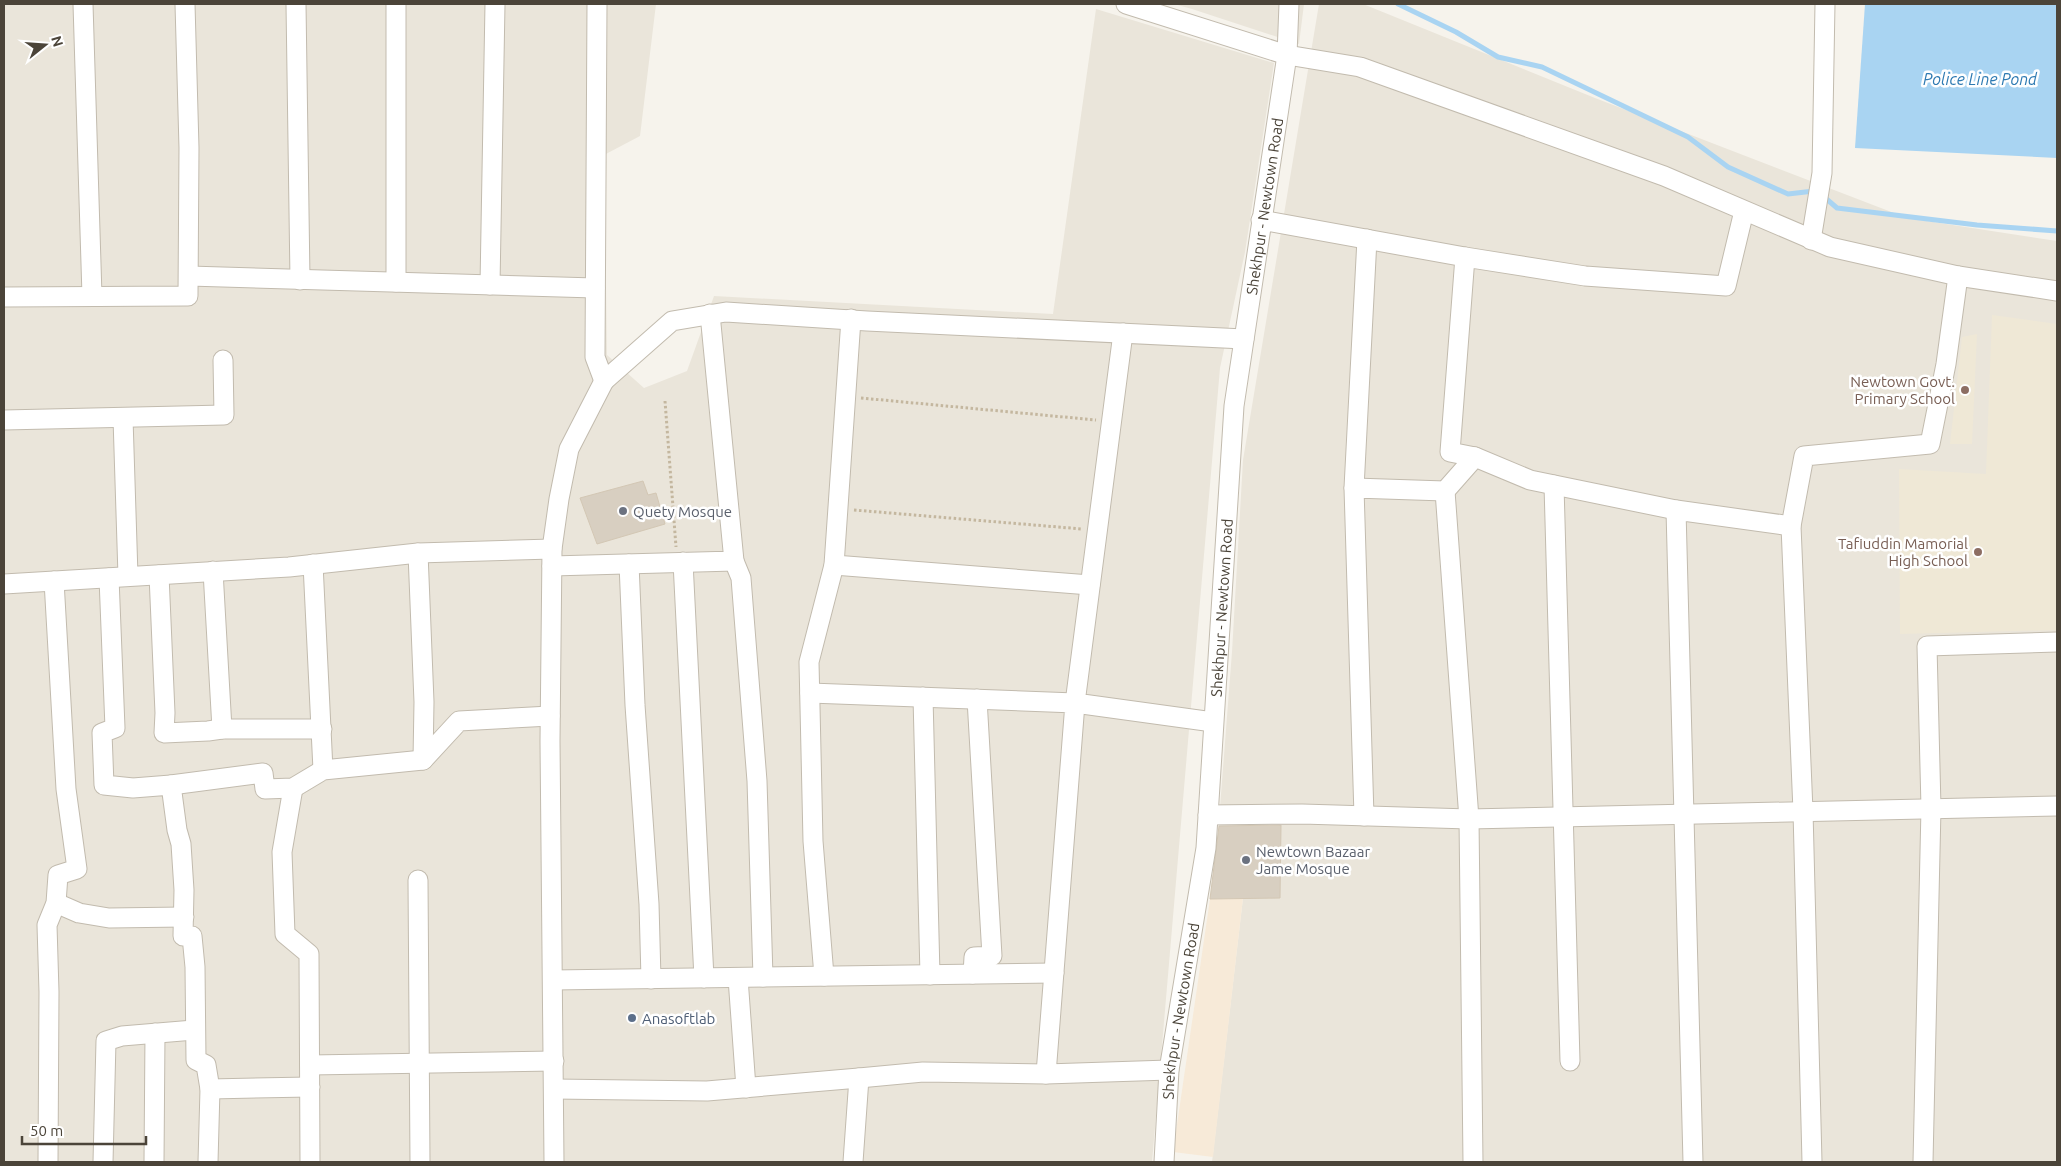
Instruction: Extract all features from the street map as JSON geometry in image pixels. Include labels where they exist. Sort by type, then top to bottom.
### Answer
[{"type":"street","points":[[82,4],[92,296]]},
{"type":"street","points":[[4,297],[188,296],[188,129],[185,4]]},
{"type":"street","points":[[296,4],[300,280]]},
{"type":"street","points":[[396,4],[396,282]]},
{"type":"street","points":[[490,285],[495,4]]},
{"type":"street","points":[[597,4],[595,357],[604,381]]},
{"type":"street","points":[[1126,4],[1287,55],[1360,67],[1664,176],[1830,247],[1958,276],[2057,291]]},
{"type":"street","name":"Shekhpur - Newtown Road","points":[[1164,1162],[1169,1070],[1206,848],[1234,406],[1287,55],[1289,4]]},
{"type":"street","points":[[1811,240],[1822,173],[1825,4]]},
{"type":"street","points":[[1261,220],[1465,257],[1585,276],[1726,286],[1744,211]]},
{"type":"street","points":[[1364,816],[1354,488],[1367,239]]},
{"type":"street","points":[[1465,257],[1450,452],[1475,457],[1530,480],[1676,510],[1791,526]]},
{"type":"street","points":[[188,276],[595,288]]},
{"type":"street","points":[[1812,1162],[1803,811],[1791,526],[1804,456],[1930,444],[1946,364],[1958,276]]},
{"type":"street","points":[[554,1162],[550,716],[552,558],[559,499],[569,449],[604,381],[672,321],[726,312],[1244,339]]},
{"type":"street","points":[[710,314],[734,561],[742,578],[757,780],[763,978]]},
{"type":"street","points":[[824,976],[813,841],[809,662],[834,565],[851,319]]},
{"type":"street","points":[[1046,1074],[1075,703],[1123,333]]},
{"type":"street","points":[[4,420],[224,415],[223,360]]},
{"type":"street","points":[[122,418],[128,576]]},
{"type":"street","points":[[1473,1162],[1469,819],[1446,491],[1475,457]]},
{"type":"street","points":[[1554,485],[1570,1061]]},
{"type":"street","points":[[1354,488],[1446,491]]},
{"type":"street","points":[[1676,510],[1693,1162]]},
{"type":"street","points":[[4,584],[313,564],[418,553],[552,558],[629,564],[734,561]]},
{"type":"street","points":[[418,553],[424,702],[423,760]]},
{"type":"street","points":[[680,562],[704,978]]},
{"type":"street","points":[[313,564],[324,770]]},
{"type":"street","points":[[629,564],[635,704],[649,904],[651,979]]},
{"type":"street","points":[[834,565],[1090,585]]},
{"type":"street","points":[[213,571],[222,729]]},
{"type":"street","points":[[159,574],[165,713],[164,733],[208,732],[222,729],[322,729]]},
{"type":"street","points":[[109,578],[114,728],[102,733],[104,784],[133,788],[171,785],[263,772],[265,789],[293,788],[324,770],[423,760],[459,721],[550,716]]},
{"type":"street","points":[[48,1162],[49,992],[47,925],[56,903],[58,874],[77,869],[66,789],[54,581]]},
{"type":"street","points":[[1923,1162],[1931,808],[1927,646],[2057,642]]},
{"type":"street","points":[[810,693],[1075,703],[1213,722]]},
{"type":"street","points":[[923,697],[930,975]]},
{"type":"street","points":[[973,974],[974,957],[992,956],[977,699]]},
{"type":"street","points":[[171,785],[177,830],[181,844],[183,936],[192,936],[195,967],[194,1030],[196,1060],[206,1065],[210,1090],[208,1162]]},
{"type":"street","points":[[293,788],[282,852],[286,934],[309,954],[310,1162]]},
{"type":"street","points":[[1208,814],[1469,819],[2057,806]]},
{"type":"street","points":[[418,880],[420,1162]]},
{"type":"street","points":[[56,903],[79,913],[109,918],[184,917]]},
{"type":"street","points":[[552,980],[1054,973]]},
{"type":"street","points":[[738,978],[746,1088]]},
{"type":"street","points":[[103,1162],[106,1041],[122,1036],[194,1030]]},
{"type":"street","points":[[154,1162],[155,1033]]},
{"type":"street","points":[[310,1065],[554,1061]]},
{"type":"street","points":[[554,1088],[707,1091],[923,1072],[1046,1074],[1169,1070]]},
{"type":"street","points":[[853,1162],[859,1078]]},
{"type":"street","points":[[210,1090],[310,1087]]},
{"type":"path","points":[[845,396],[1112,422]]},
{"type":"path","points":[[665,401],[680,562]]},
{"type":"path","points":[[838,509],[1098,530]]},
{"type":"shaded area","points":[[4,4],[656,4],[640,136],[604,155],[607,355],[644,388],[687,371],[714,296],[1053,314],[1096,9],[1274,63],[1245,252],[1220,368],[1152,1162],[4,1162]]},
{"type":"shaded area","points":[[1174,4],[1304,4],[1299,44],[1192,9]]},
{"type":"shaded area","points":[[1319,4],[1363,4],[1595,98],[1907,218],[2057,241],[2057,1162],[1212,1162],[1243,898],[1280,897],[1281,822],[1220,807],[1232,652],[1243,460]]},
{"type":"shaded area","name":"Tafiuddin Mamorial High School","points":[[1992,315],[2057,324],[2057,630],[1900,634],[1899,469],[1986,474]]},
{"type":"shaded area","name":"Newtown Govt. Primary School","points":[[1977,334],[1972,444],[1950,444],[1962,337]]},
{"type":"shaded area","points":[[1243,898],[1213,1157],[1173,1152],[1210,899]]},
{"type":"water","name":"Police Line Pond","points":[[1865,4],[2057,4],[2057,158],[1855,148]]},
{"type":"building","name":"Quety Mosque","points":[[643,481],[648,495],[656,493],[665,524],[597,544],[580,498]]},
{"type":"building","name":"Newtown Bazaar Jame Mosque","points":[[1281,825],[1280,898],[1210,899],[1219,826]]},
{"type":"waterway","points":[[1398,4],[1456,32],[1498,57],[1542,67],[1688,137],[1728,167],[1788,194],[1814,191]]},
{"type":"waterway","points":[[1823,196],[1837,208],[1977,225],[2057,231]]},
{"type":"place","name":"Newtown Govt. Primary School","points":[[1965,390]]},
{"type":"place","name":"Quety Mosque","points":[[623,511]]},
{"type":"place","name":"Tafiuddin Mamorial High School","points":[[1978,552]]},
{"type":"place","name":"Newtown Bazaar Jame Mosque","points":[[1246,860]]},
{"type":"place","name":"Anasoftlab","points":[[632,1018]]}]
